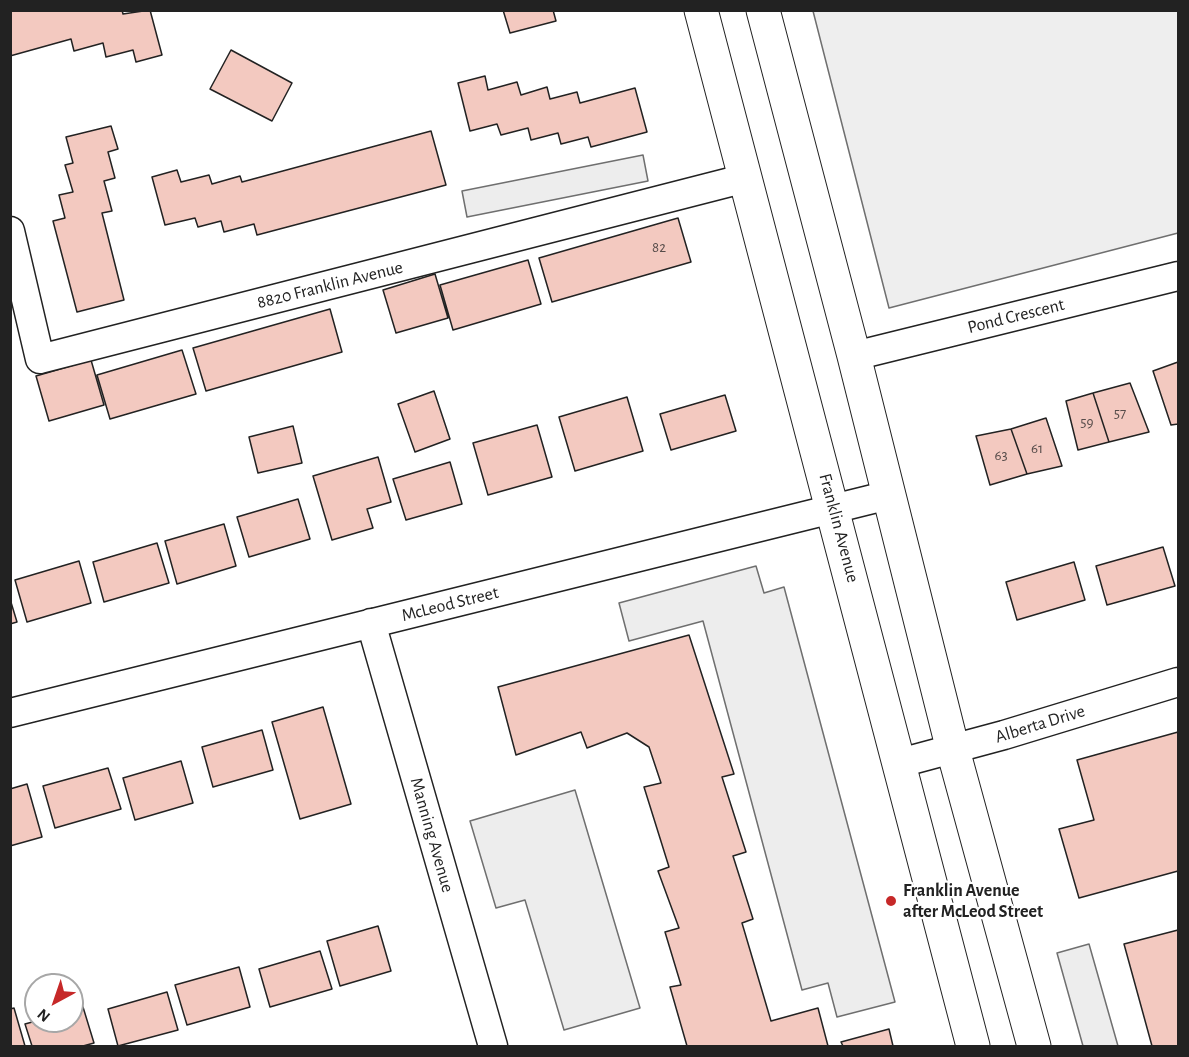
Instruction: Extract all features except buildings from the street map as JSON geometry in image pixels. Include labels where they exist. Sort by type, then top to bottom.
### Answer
[{"type":"main road","name":"Franklin Avenue","points":[[701,10],[973,1047]]},
{"type":"main road","points":[[763,10],[854,356],[952,750],[1034,1047]]},
{"type":"street","name":"8820 Franklin Avenue","points":[[10,231],[40,359],[746,178]]},
{"type":"street","name":"Pond Crescent","points":[[854,356],[1179,276]]},
{"type":"street","name":"McLeod Street","points":[[10,713],[889,495]]},
{"type":"street","name":"Manning Avenue","points":[[371,623],[493,1047]]},
{"type":"street","name":"Alberta Drive","points":[[900,763],[952,750],[1179,682]]},
{"type":"shaded area","points":[[813,11],[1178,11],[1178,233],[889,308]]},
{"type":"shaded area","points":[[643,155],[648,181],[467,217],[462,191]]},
{"type":"shaded area","points":[[756,566],[764,593],[784,587],[895,1002],[837,1017],[828,983],[802,990],[703,621],[629,641],[619,603]]},
{"type":"shaded area","points":[[575,790],[640,1008],[564,1030],[525,900],[496,908],[470,821]]},
{"type":"shaded area","points":[[1089,944],[1118,1046],[1083,1046],[1057,953]]},
{"type":"place","name":"Franklin Avenue after McLeod Street","points":[[891,901]]}]
